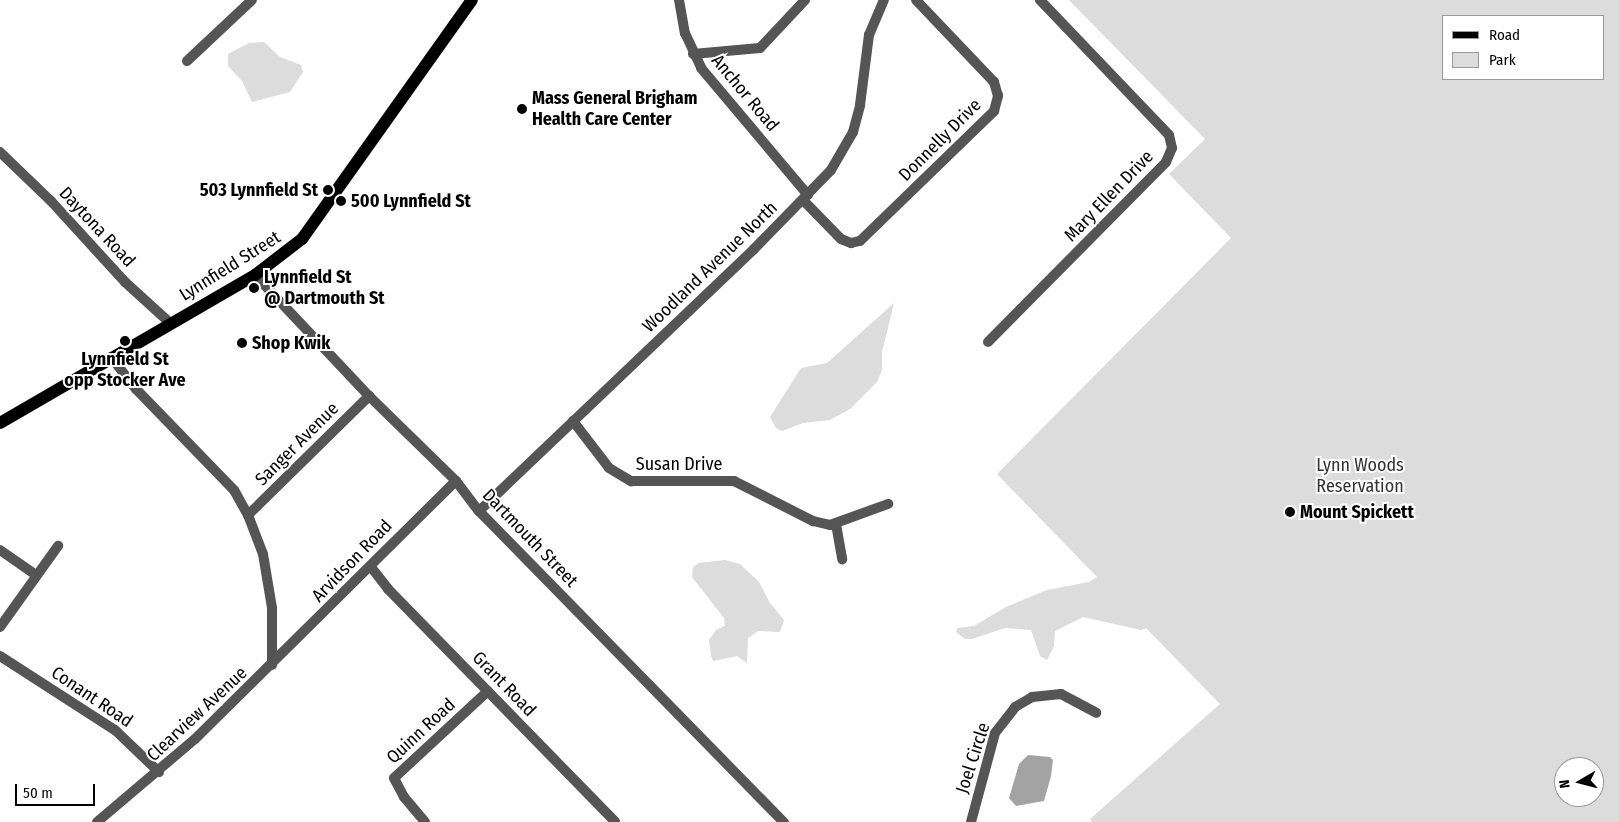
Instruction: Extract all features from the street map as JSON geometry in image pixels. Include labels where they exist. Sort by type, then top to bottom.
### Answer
[{"type":"main road","name":"Lynnfield Street","points":[[0,423],[255,275],[282,257],[317,222],[472,0]]},
{"type":"street","points":[[187,62],[252,0]]},
{"type":"street","name":"Anchor Road","points":[[679,0],[685,33],[701,68],[806,198]]},
{"type":"street","points":[[694,54],[760,48],[805,0]]},
{"type":"street","name":"Woodland Avenue North","points":[[479,511],[806,198],[839,159],[853,132],[860,106],[869,36],[884,0]]},
{"type":"street","name":"Donnelly Drive","points":[[806,198],[841,239],[850,242],[860,241],[994,111],[998,96],[994,82],[916,0]]},
{"type":"street","name":"Mary Ellen Drive","points":[[988,342],[1166,162],[1172,148],[1169,135],[1040,0]]},
{"type":"street","name":"Daytona Road","points":[[0,152],[52,200],[125,282],[170,323]]},
{"type":"street","name":"Dartmouth Street","points":[[255,275],[369,396],[456,481],[479,511],[784,822]]},
{"type":"street","points":[[111,357],[136,389],[234,490],[248,516],[263,554],[272,608],[272,665]]},
{"type":"street","name":"Sanger Avenue","points":[[248,516],[369,396]]},
{"type":"street","name":"Susan Drive","points":[[573,421],[608,468],[630,481],[734,481],[813,521],[836,524],[888,504]]},
{"type":"street","name":"Arvidson Road","points":[[272,665],[456,481]]},
{"type":"street","points":[[836,524],[842,560]]},
{"type":"street","points":[[0,627],[58,546]]},
{"type":"street","points":[[0,550],[36,575]]},
{"type":"street","name":"Grant Road","points":[[371,567],[388,589],[615,822]]},
{"type":"street","name":"Conant Road","points":[[0,656],[116,730],[159,772]]},
{"type":"street","name":"Clearview Avenue","points":[[96,822],[159,772],[272,665]]},
{"type":"street","name":"Quinn Road","points":[[425,822],[404,797],[394,778],[488,691]]},
{"type":"street","name":"Joel Circle","points":[[971,822],[995,733],[1015,707],[1032,697],[1061,694],[1096,713]]},
{"type":"green space","name":"Lynn Woods Reservation","points":[[1069,0],[1619,0],[1619,822],[1092,822],[1090,819],[1220,704],[1146,628],[1141,630],[1083,617],[1055,631],[1054,646],[1047,660],[1040,656],[1031,630],[1005,628],[972,639],[965,639],[956,632],[957,628],[974,626],[1006,607],[1047,590],[1089,582],[1097,577],[997,474],[1231,238],[1169,174],[1205,139]]},
{"type":"green space","points":[[264,42],[280,57],[301,65],[303,72],[290,92],[252,102],[242,81],[228,66],[228,54],[249,43]]},
{"type":"green space","points":[[894,303],[882,352],[882,370],[877,382],[850,409],[830,420],[803,423],[782,431],[776,428],[770,417],[801,368],[827,363]]},
{"type":"green space","points":[[725,560],[740,564],[759,582],[770,603],[784,620],[780,632],[758,631],[748,638],[747,663],[737,656],[713,661],[709,640],[716,630],[725,626],[724,618],[692,577],[693,567],[699,563]]},
{"type":"shaded area","points":[[1028,755],[1050,757],[1053,760],[1051,776],[1044,801],[1016,806],[1009,798],[1019,764]]},
{"type":"place","name":"Mass General Brigham Health Care Center","points":[[522,109]]},
{"type":"place","name":"503 Lynnfield St","points":[[328,190]]},
{"type":"place","name":"500 Lynnfield St","points":[[341,201]]},
{"type":"place","name":"Lynnfield St @ Dartmouth St","points":[[254,288]]},
{"type":"place","name":"Lynnfield St opp Stocker Ave","points":[[125,341]]},
{"type":"place","name":"Shop Kwik","points":[[242,343]]},
{"type":"place","name":"Mount Spickett","points":[[1290,512]]}]
